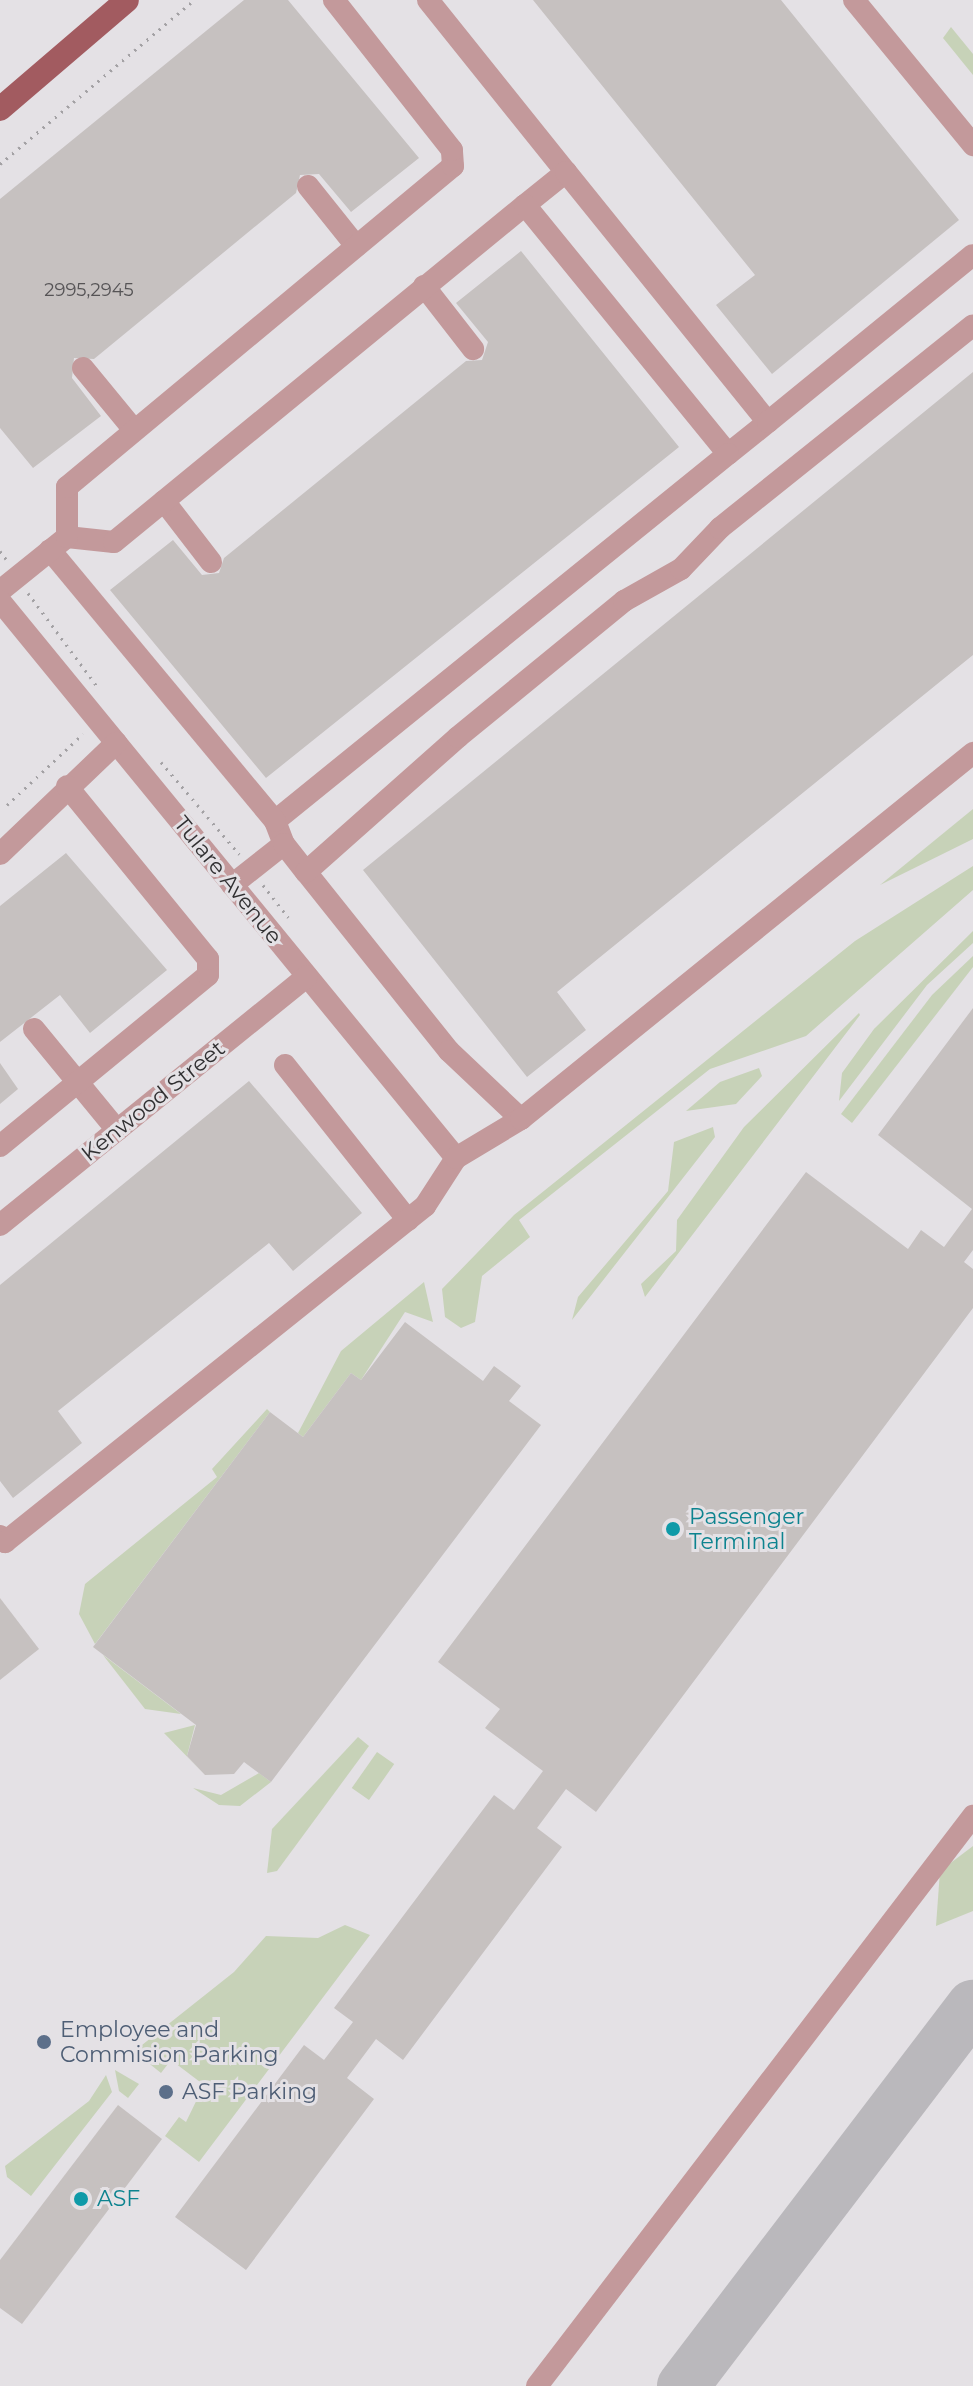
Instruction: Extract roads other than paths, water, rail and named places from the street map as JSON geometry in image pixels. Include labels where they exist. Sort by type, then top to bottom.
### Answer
[{"type":"main road","points":[[0,109],[127,0]]},
{"type":"street","points":[[334,0],[452,150],[453,166],[67,487],[58,543],[275,821],[284,844],[449,1051],[521,1119]]},
{"type":"street","points":[[428,0],[768,422]]},
{"type":"street","points":[[854,0],[973,145]]},
{"type":"street","points":[[8,584],[58,543],[114,542],[566,172]]},
{"type":"street","points":[[308,186],[356,246]]},
{"type":"street","points":[[525,205],[728,454]]},
{"type":"street","points":[[275,821],[973,255]]},
{"type":"street","points":[[424,286],[473,349]]},
{"type":"street","points":[[306,872],[458,737],[624,601],[681,569],[720,528],[973,325]]},
{"type":"street","points":[[83,368],[134,430]]},
{"type":"street","points":[[164,501],[211,562]]},
{"type":"street","name":"Tulare Avenue","points":[[0,601],[456,1158]]},
{"type":"street","points":[[0,854],[67,786],[116,743]]},
{"type":"street","points":[[0,1536],[5,1542],[17,1533],[408,1220],[456,1158],[521,1119],[973,753]]},
{"type":"street","points":[[0,1146],[208,975],[208,959],[67,786]]},
{"type":"street","points":[[232,885],[284,844]]},
{"type":"street","name":"Kenwood Street","points":[[0,1225],[307,976]]},
{"type":"street","points":[[34,1029],[117,1130]]},
{"type":"street","points":[[285,1065],[408,1220]]},
{"type":"street","points":[[537,2386],[973,1816]]},
{"type":"place","name":"Passenger Terminal","points":[[673,1529]]},
{"type":"place","name":"Employee and Commision Parking","points":[[44,2042]]},
{"type":"place","name":"ASF Parking","points":[[166,2092]]},
{"type":"place","name":"ASF","points":[[81,2199]]}]
